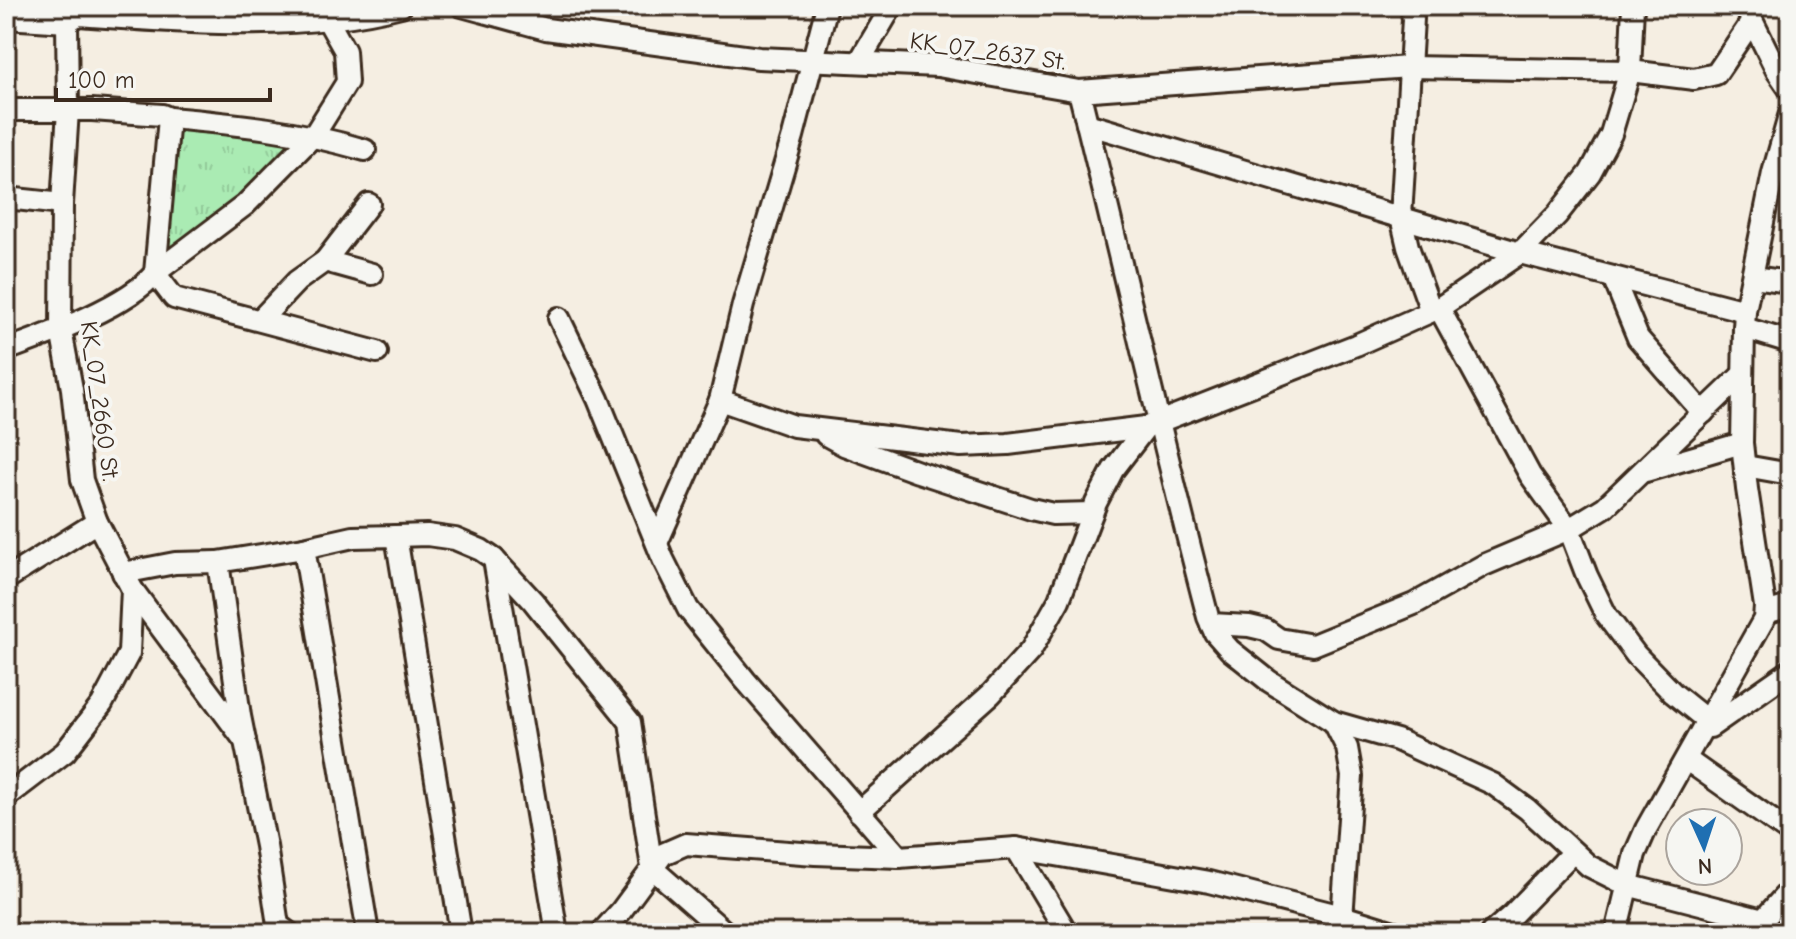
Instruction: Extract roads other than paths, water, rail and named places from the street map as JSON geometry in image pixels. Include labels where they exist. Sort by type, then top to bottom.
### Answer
[{"type":"street","points":[[6,18],[75,14],[192,23],[299,13],[327,19],[401,6]]},
{"type":"street","name":"KK_07_2637 St.","points":[[462,6],[546,29],[759,58],[938,66],[1079,91],[1409,67],[1630,71],[1694,79],[1716,74],[1748,14]]},
{"type":"street","points":[[657,543],[720,400],[743,305],[793,136],[827,6]]},
{"type":"street","points":[[859,62],[892,6]]},
{"type":"street","points":[[1411,6],[1413,19],[1401,217],[1408,247],[1435,309],[1530,475],[1569,529],[1606,615],[1636,655],[1706,726]]},
{"type":"street","points":[[720,400],[794,426],[961,446],[1008,444],[1152,425],[1356,345],[1435,309],[1520,253],[1557,215],[1590,173],[1611,134],[1630,71],[1633,6]]},
{"type":"street","name":"KK_07_2660 St.","points":[[75,14],[62,204],[61,330],[72,389],[82,480],[97,522],[127,581],[245,741]]},
{"type":"street","points":[[1748,14],[1790,90]]},
{"type":"street","points":[[6,350],[61,330],[144,287],[155,273],[245,205],[314,135],[347,82],[345,51],[327,19]]},
{"type":"street","points":[[1079,91],[1152,425],[1211,624],[1230,650],[1269,681],[1334,722],[1397,740],[1493,784],[1527,809],[1589,866],[1627,885],[1763,926],[1790,890]]},
{"type":"street","points":[[6,110],[162,115],[263,126],[314,135],[365,150]]},
{"type":"street","points":[[1616,933],[1635,854],[1646,829],[1758,634],[1765,613],[1742,443],[1744,320],[1773,173],[1790,113]]},
{"type":"street","points":[[169,118],[155,273],[174,298],[377,352]]},
{"type":"street","points":[[1087,124],[1520,253],[1613,277],[1744,320],[1790,342]]},
{"type":"street","points":[[6,198],[62,204]]},
{"type":"street","points":[[261,319],[297,281],[325,261],[369,204]]},
{"type":"street","points":[[325,261],[372,274]]},
{"type":"street","points":[[1613,277],[1638,338],[1703,413]]},
{"type":"street","points":[[1753,277],[1790,282]]},
{"type":"street","points":[[559,318],[598,399],[657,543],[688,609],[745,680],[899,857]]},
{"type":"street","points":[[1211,624],[1249,626],[1302,645],[1325,642],[1414,604],[1484,565],[1569,529],[1605,507],[1743,374]]},
{"type":"street","points":[[859,812],[991,694],[1031,650],[1059,600],[1092,513],[1113,470],[1152,425]]},
{"type":"street","points":[[817,429],[844,445],[1031,509],[1053,514],[1092,513]]},
{"type":"street","points":[[1644,472],[1742,443]]},
{"type":"street","points":[[1745,466],[1790,474]]},
{"type":"street","points":[[6,579],[97,522]]},
{"type":"street","points":[[6,797],[65,752],[102,704],[129,653],[127,581],[175,563],[218,562],[353,537],[427,535],[455,539],[494,559],[533,601],[630,722],[652,868],[726,933]]},
{"type":"street","points":[[396,536],[461,933]]},
{"type":"street","points":[[304,548],[368,933]]},
{"type":"street","points":[[494,559],[557,933]]},
{"type":"street","points":[[218,562],[245,741],[278,925],[289,933]]},
{"type":"street","points":[[1765,613],[1790,606]]},
{"type":"street","points":[[1706,726],[1790,671]]},
{"type":"street","points":[[1334,722],[1347,748],[1352,776],[1342,924]]},
{"type":"street","points":[[1687,760],[1790,833]]},
{"type":"street","points":[[601,933],[663,854],[686,844],[899,857],[1016,848],[1209,882],[1342,924],[1397,933]]},
{"type":"street","points":[[1016,848],[1068,930]]},
{"type":"street","points":[[1491,933],[1573,852]]}]
